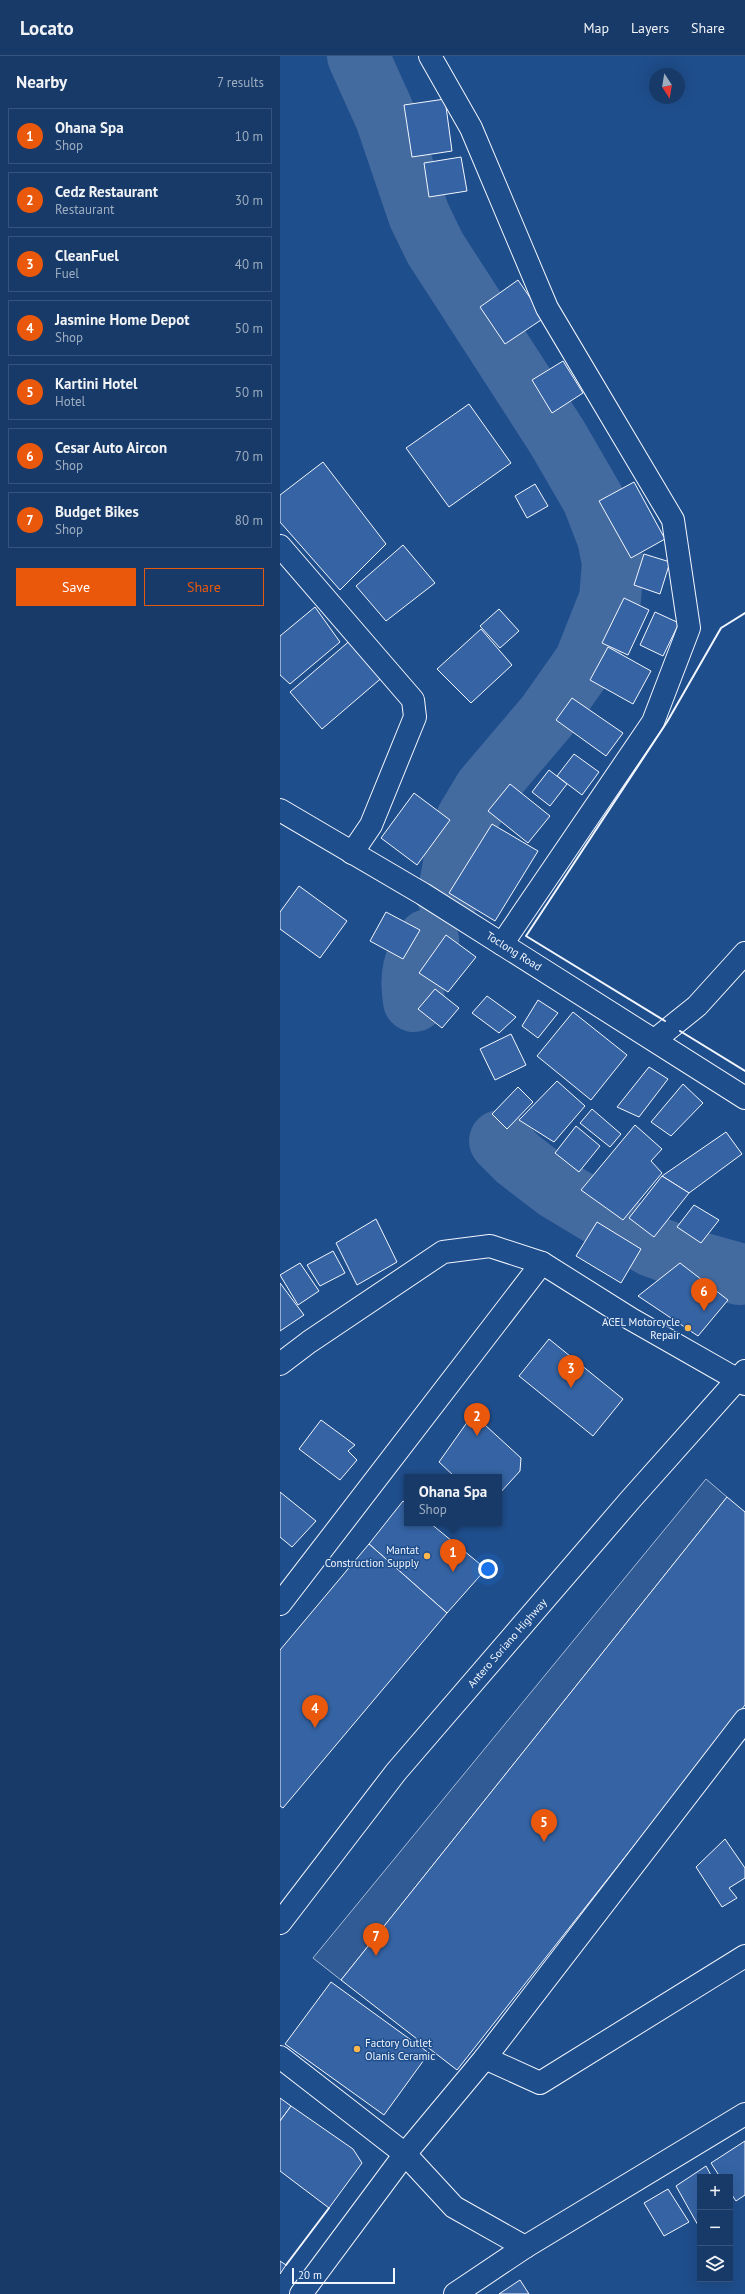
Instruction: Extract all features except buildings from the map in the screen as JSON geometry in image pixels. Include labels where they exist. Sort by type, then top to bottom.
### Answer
[{"type":"street","points":[[430,56],[471,128],[547,308],[673,520],[689,628],[653,722],[502,944]]},
{"type":"street","points":[[280,546],[413,700],[415,717],[371,825],[352,854]]},
{"type":"street","name":"Toclong Road","points":[[280,810],[352,854],[423,894],[656,1040],[745,1098]]},
{"type":"street","points":[[656,1040],[696,1006],[745,953]]},
{"type":"street","points":[[280,1364],[309,1342],[443,1252],[490,1246],[542,1263],[631,1319],[742,1378]]},
{"type":"street","points":[[280,1604],[542,1263]]},
{"type":"street","name":"Antero Soriano Highway","points":[[280,1923],[396,1772],[631,1499],[742,1378]]},
{"type":"street","points":[[301,2294],[406,2154],[485,2058],[745,1720]]},
{"type":"street","points":[[485,2058],[540,2083],[745,1956]]},
{"type":"street","points":[[280,2058],[406,2154],[454,2207],[525,2247]]},
{"type":"street","points":[[455,2294],[525,2247],[745,2114]]},
{"type":"shaded area","points":[[706,1479],[727,1497],[341,1980],[313,1958]]},
{"type":"waterway","points":[[358,56],[386,118],[419,215],[435,248],[557,437],[593,499],[608,538],[613,563],[610,599],[585,662],[547,716],[485,789],[467,819],[455,858],[448,897]]},
{"type":"waterway","points":[[414,1001],[412,984],[414,969],[419,954],[428,940]]},
{"type":"waterway","points":[[500,1141],[518,1159],[557,1189],[652,1246],[693,1261],[739,1274]]},
{"type":"wall","points":[[665,1021],[526,936],[667,722],[721,628],[745,613]]},
{"type":"wall","points":[[680,1031],[745,1071]]},
{"type":"wall","points":[[286,2265],[329,2208]]},
{"type":"place","name":"Cesar Auto Aircon","points":[[704,1311]]},
{"type":"place","name":"ACEL Motorcycle Repair","points":[[688,1328]]},
{"type":"place","name":"CleanFuel","points":[[571,1388]]},
{"type":"place","name":"Cedz Restaurant","points":[[477,1436]]},
{"type":"place","name":"Mantat Construction Supply","points":[[427,1556]]},
{"type":"place","name":"Ohana Spa","points":[[453,1572]]},
{"type":"place","name":"Jasmine Home Depot","points":[[315,1728]]},
{"type":"place","name":"Kartini Hotel","points":[[544,1842]]},
{"type":"place","name":"Budget Bikes","points":[[376,1956]]},
{"type":"place","name":"Factory Outlet Olanis Ceramic","points":[[357,2049]]}]
